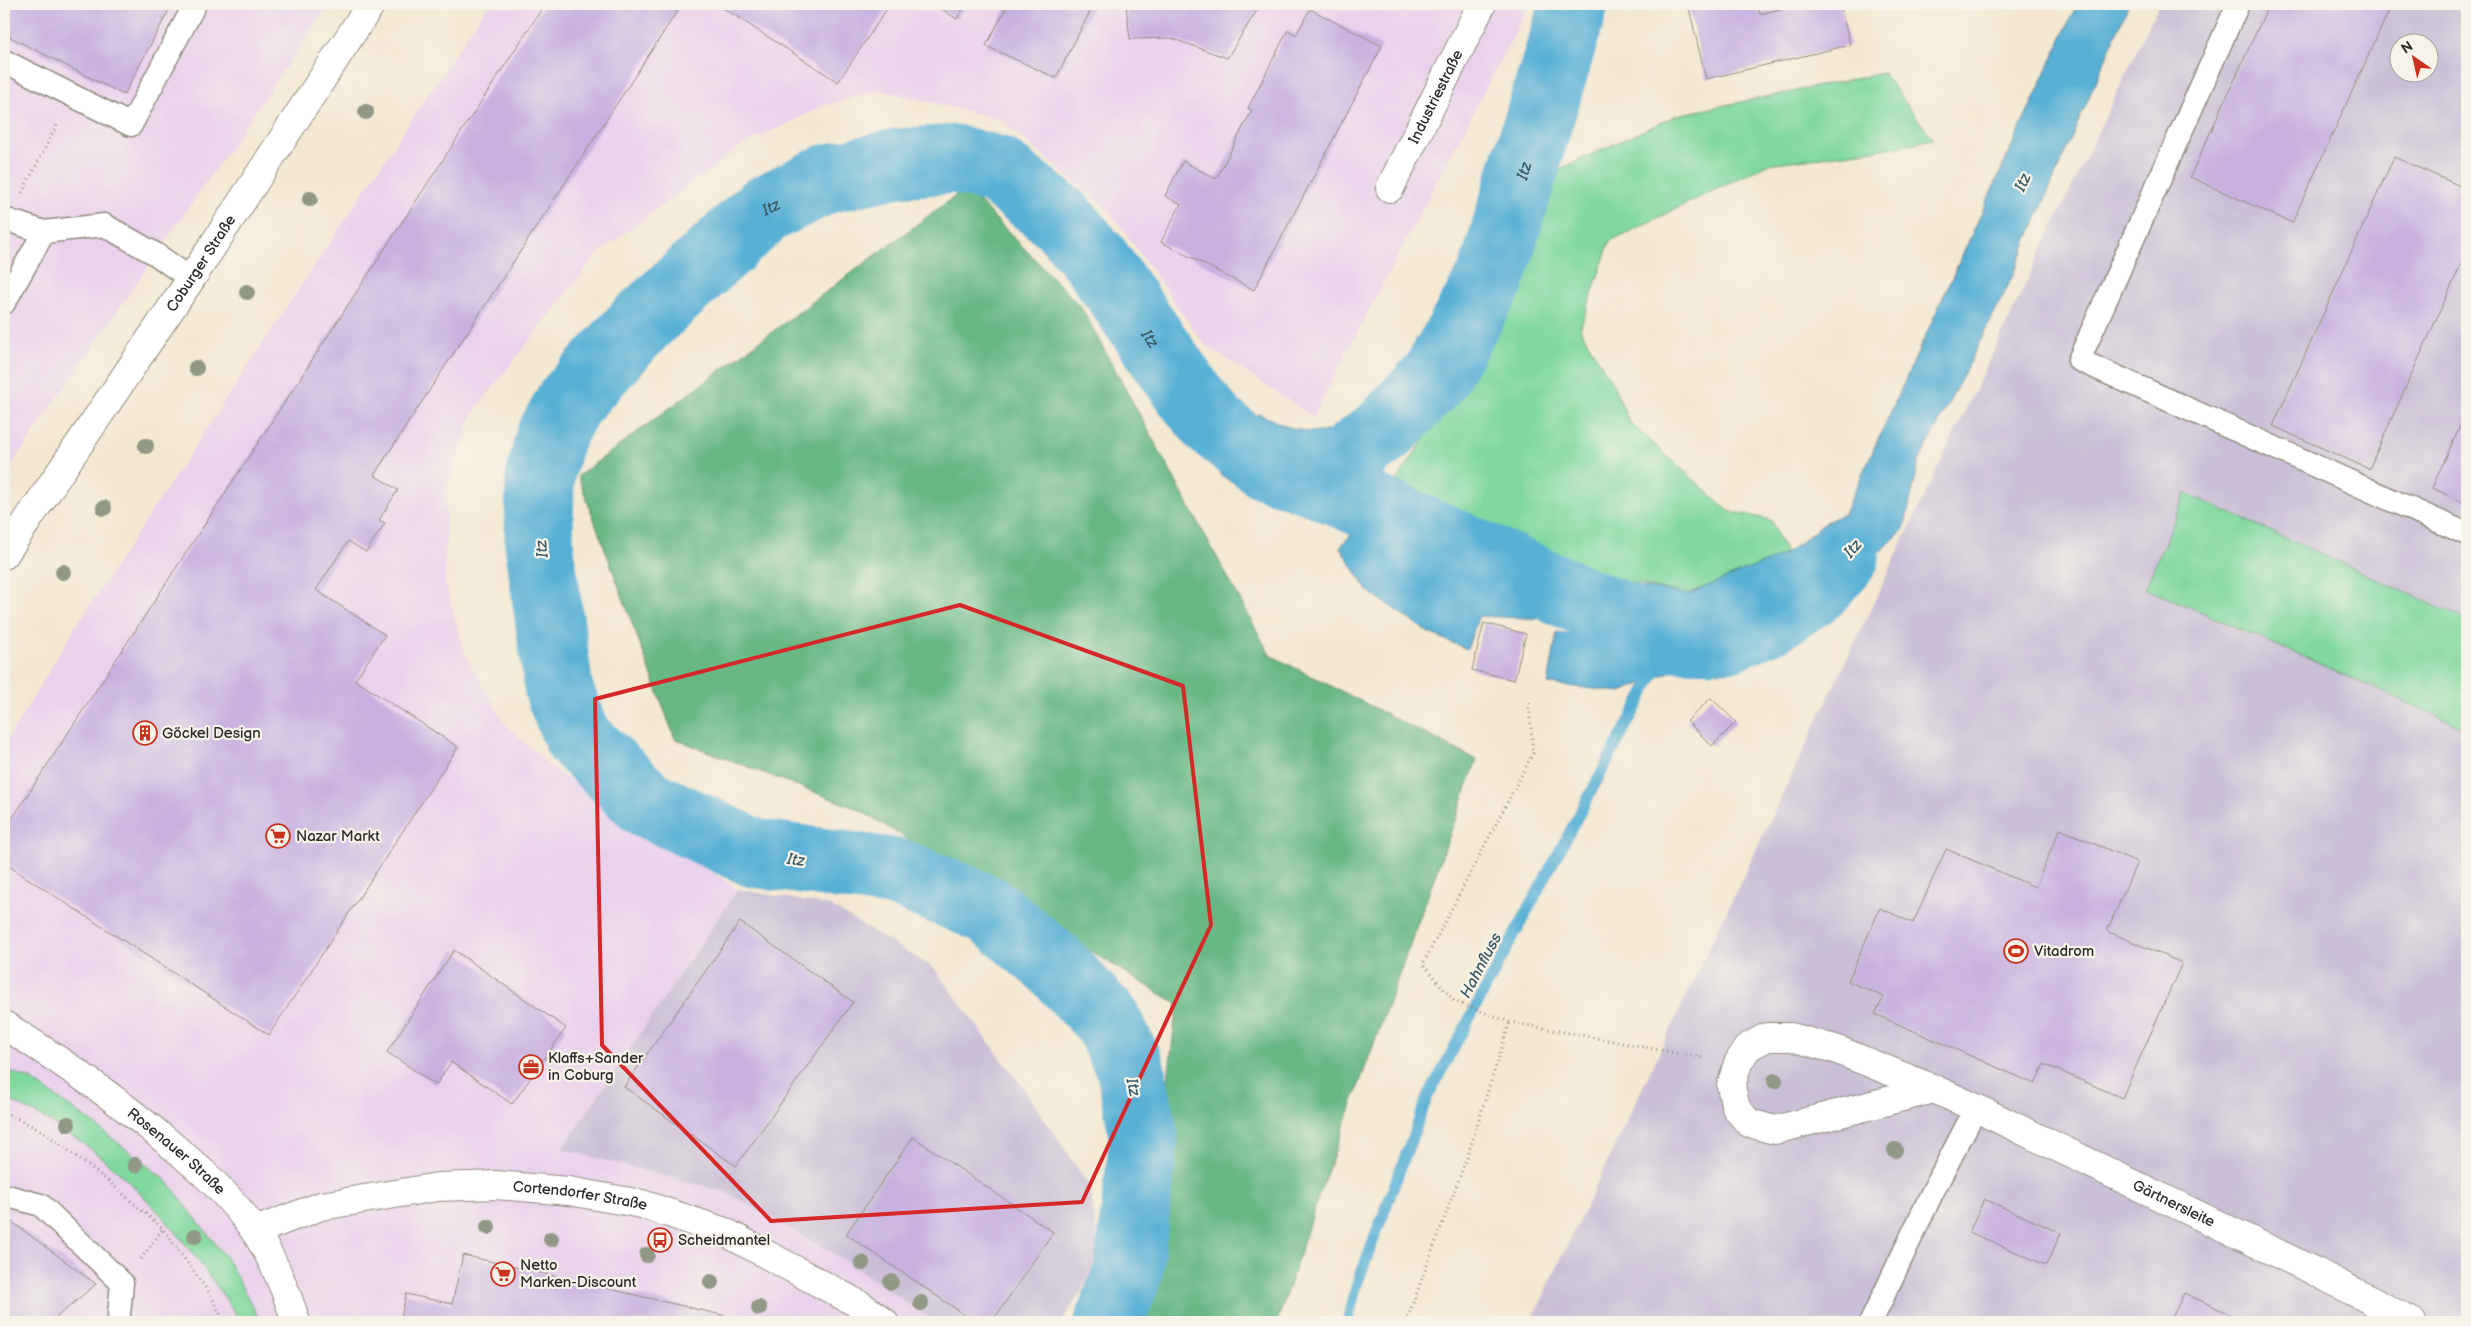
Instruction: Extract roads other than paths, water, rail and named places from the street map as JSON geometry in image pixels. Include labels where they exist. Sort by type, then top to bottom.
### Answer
[{"type":"street","name":"Coburger Straße","points":[[4,555],[191,279],[371,4]]},
{"type":"street","name":"Industriestraße","points":[[1390,188],[1482,4]]},
{"type":"street","name":"Rosenauer Straße","points":[[4,1025],[68,1065],[154,1130],[204,1172],[234,1203],[255,1232],[284,1285],[296,1322]]},
{"type":"street","name":"Gärtnersleite","points":[[1934,1089],[1775,1130],[1749,1123],[1736,1108],[1731,1086],[1738,1064],[1748,1047],[1767,1037],[1791,1037],[1835,1049],[1934,1089],[1976,1108],[2307,1268],[2412,1322]]},
{"type":"street","name":"Cortendorfer Straße","points":[[255,1232],[321,1206],[438,1187],[496,1185],[570,1191],[642,1204],[725,1232],[858,1314],[884,1322]]},
{"type":"lane","points":[[4,61],[131,125],[195,4]]},
{"type":"lane","points":[[2238,4],[2079,360],[2467,534]]},
{"type":"lane","points":[[4,219],[44,232],[104,225],[157,255],[191,279]]},
{"type":"lane","points":[[4,304],[44,232]]},
{"type":"lane","points":[[1871,1322],[1933,1191],[1976,1108]]},
{"type":"lane","points":[[4,1195],[41,1205],[122,1283],[119,1320]]},
{"type":"water","points":[[2077,4],[2129,4],[2008,286],[1919,462],[1904,529],[1879,553],[1815,597],[1665,674],[1621,692],[1548,684],[1557,632],[1613,638],[1643,587],[1688,594],[1785,554],[1828,521],[1844,514]]},
{"type":"water","points":[[1260,414],[1301,430],[1309,432],[1327,431],[1348,483],[1308,505],[1265,501],[1222,476],[1196,431]]},
{"type":"water","points":[[1389,493],[1584,574],[1568,620],[1479,616],[1467,649],[1429,633],[1368,591],[1340,547]]},
{"type":"waterway","name":"Itz","points":[[1316,482],[1384,431],[1433,379],[1491,278],[1574,4]]},
{"type":"waterway","name":"Itz","points":[[1109,1322],[1128,1273],[1144,1137],[1130,1067],[1106,1019],[1055,965],[989,910],[898,873],[754,853],[646,803],[578,738],[559,691],[539,543],[540,475],[550,437],[569,402],[640,324],[764,210],[826,179],[898,163],[955,159],[997,170],[1061,219],[1096,260],[1192,398],[1214,425],[1266,465],[1316,482],[1583,601],[1674,637],[1727,638],[1772,619],[1816,590],[1845,557]]},
{"type":"waterway","name":"Hahnfluss","points":[[1348,1322],[1356,1287],[1427,1098],[1658,667]]},
{"type":"place","name":"Göckel Design","points":[[145,733]]},
{"type":"place","name":"Nazar Markt","points":[[278,836]]},
{"type":"place","name":"Vitadrom","points":[[2016,951]]},
{"type":"place","name":"Klaffs+Sander in Coburg","points":[[531,1067]]},
{"type":"place","name":"Scheidmantel","points":[[660,1240]]},
{"type":"place","name":"Netto Marken-Discount","points":[[503,1274]]}]
